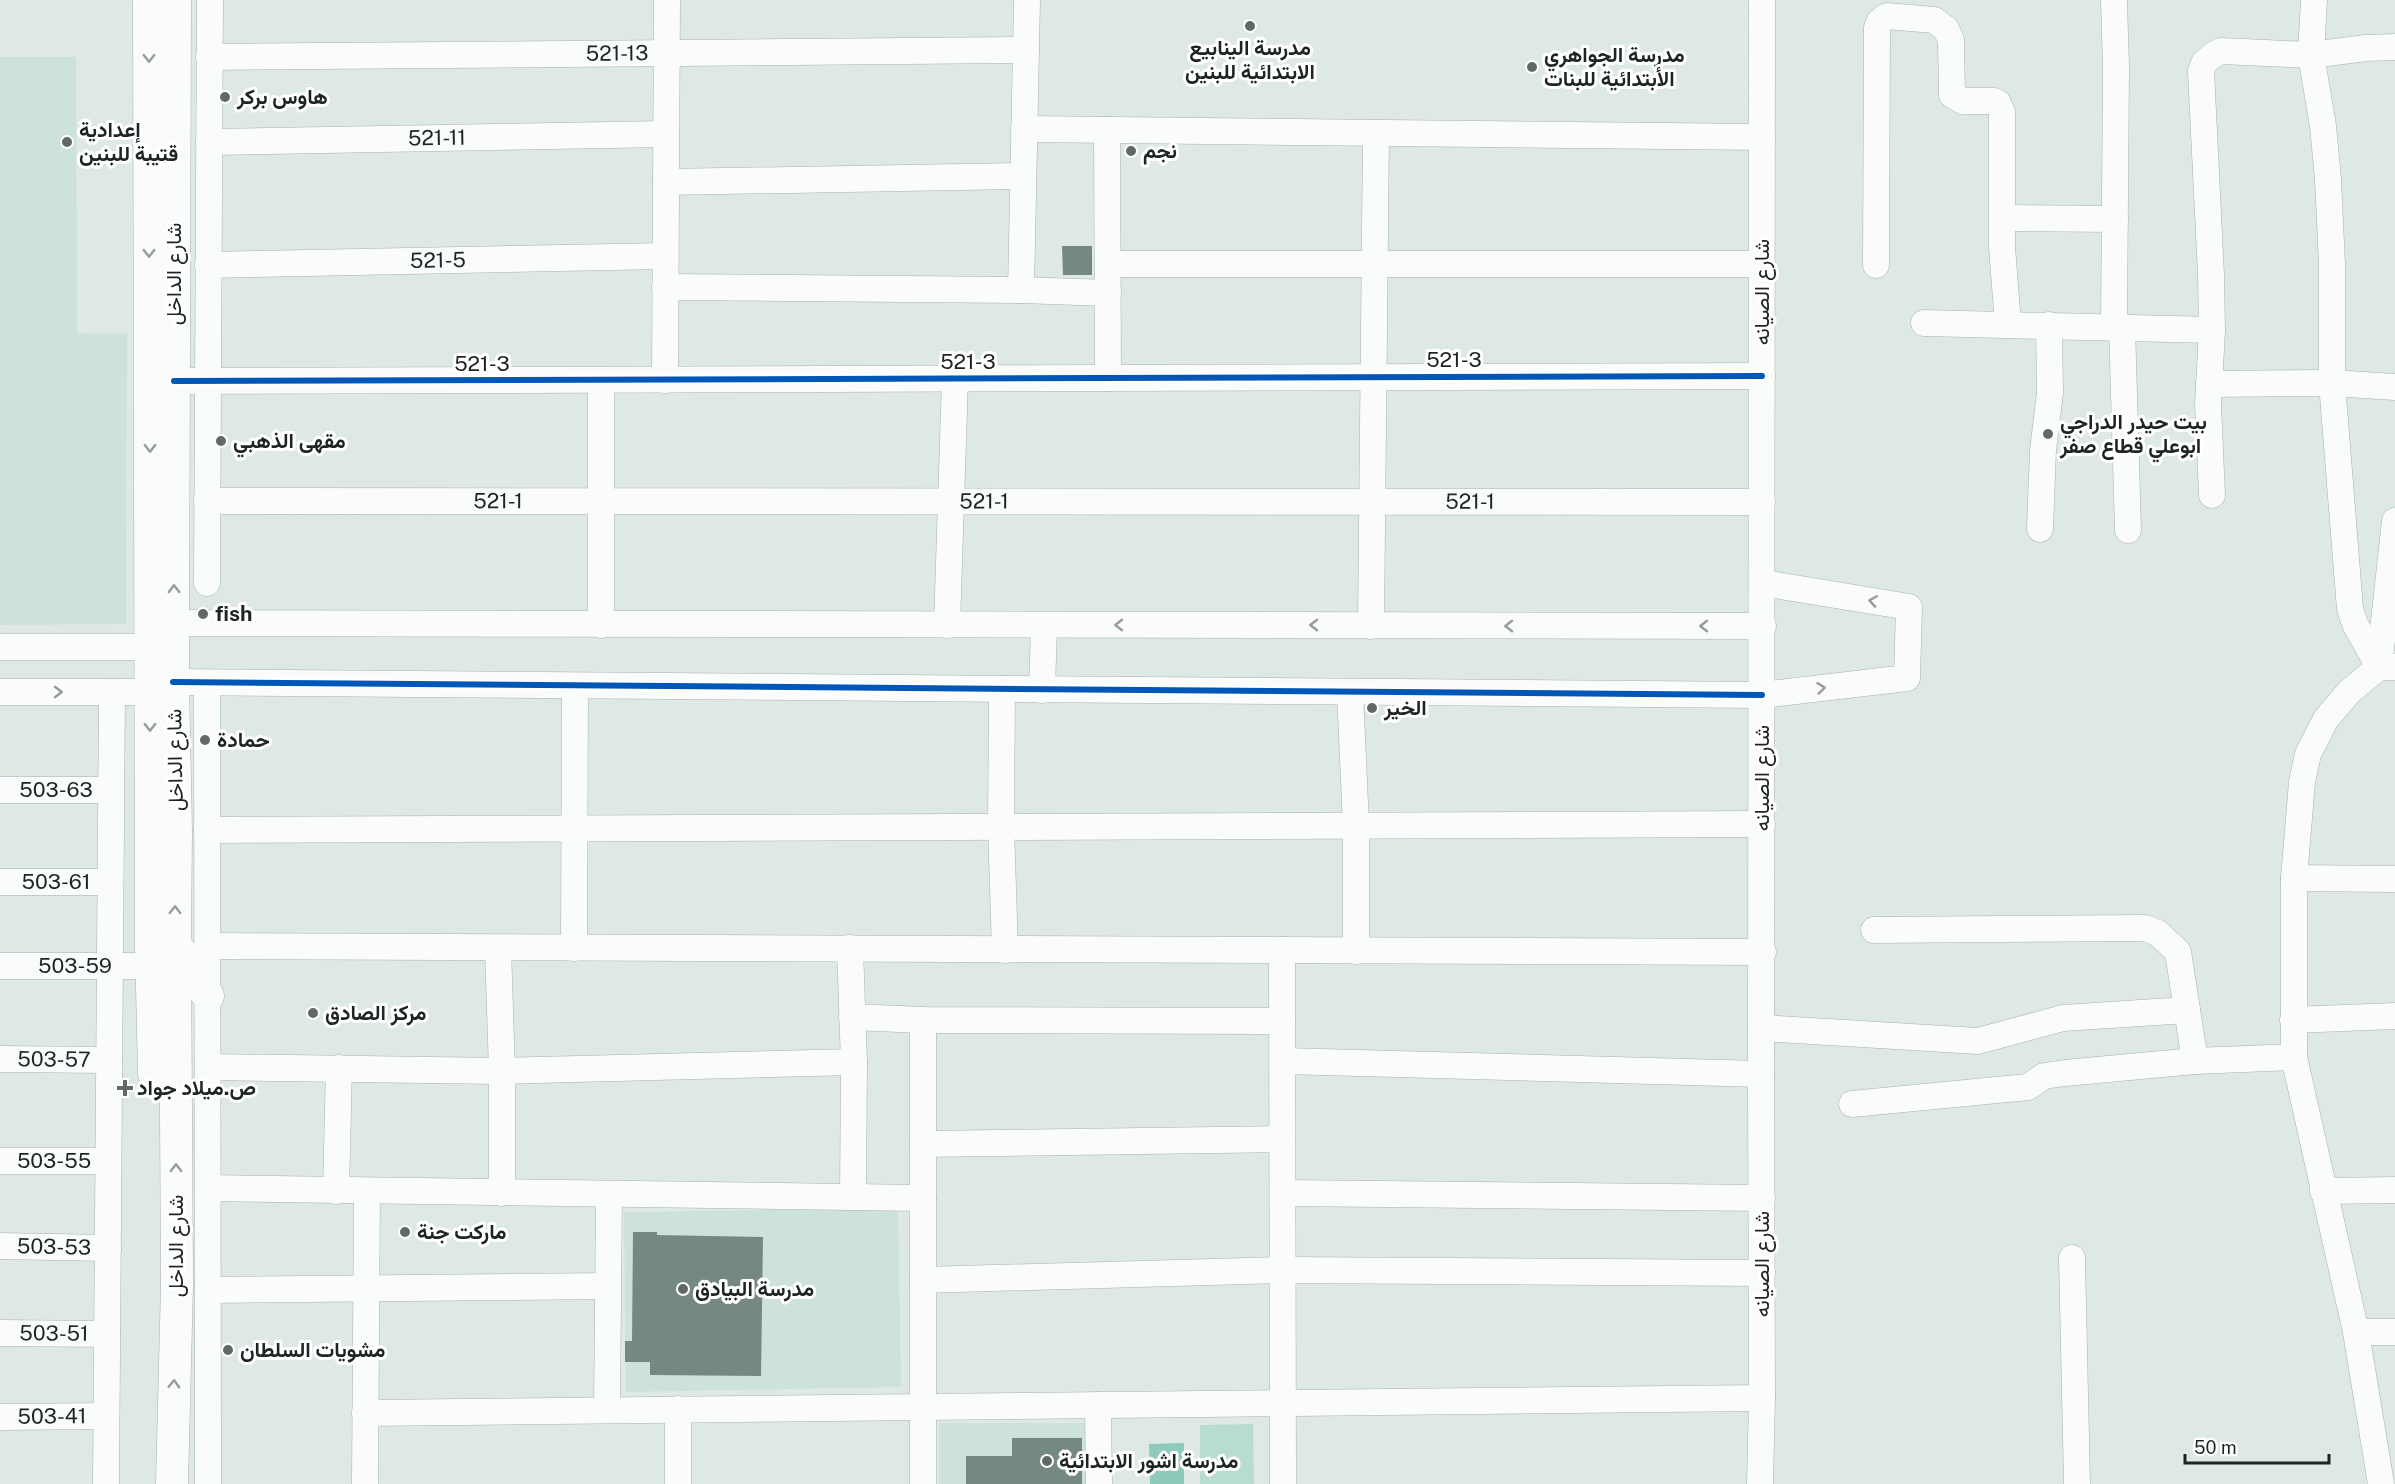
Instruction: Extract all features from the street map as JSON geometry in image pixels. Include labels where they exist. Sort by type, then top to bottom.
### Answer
[{"type":"main road","name":"شارع الداخل","points":[[149,0],[150,647],[162,687],[176,831],[177,1285],[172,1484]]},
{"type":"main road","name":"شارع الداخل","points":[[152,1484],[155,1231],[151,966],[162,687],[174,623],[175,0]]},
{"type":"main road","points":[[175,942],[208,996]]},
{"type":"street","points":[[207,583],[210,0]]},
{"type":"street","points":[[665,380],[667,0]]},
{"type":"street","points":[[1021,290],[1027,0]]},
{"type":"street","name":"شارع الصيانه","points":[[1760,1484],[1763,952],[1762,0]]},
{"type":"street","points":[[2114,0],[2115,219],[2128,531]]},
{"type":"street","points":[[2314,0],[2311,55],[2328,179],[2332,265],[2332,383],[2350,609],[2355,624],[2387,667]]},
{"type":"street","points":[[1876,265],[1876,28],[1879,22],[1887,16],[1934,20],[1940,24],[1951,40],[1952,95],[1963,101],[1994,101],[2001,107],[2004,277],[2008,324]]},
{"type":"street","points":[[2212,495],[2208,405],[2212,330],[2201,71],[2204,63],[2221,51],[2311,55],[2395,47]]},
{"type":"street","name":"521-13","points":[[209,57],[1026,50]]},
{"type":"street","points":[[1024,129],[1762,137]]},
{"type":"street","points":[[1107,130],[1108,378]]},
{"type":"street","points":[[1371,626],[1376,133]]},
{"type":"street","name":"521-11","points":[[209,142],[666,134]]},
{"type":"street","points":[[666,182],[1023,176]]},
{"type":"street","points":[[2003,218],[2115,219]]},
{"type":"street","name":"521-5","points":[[208,265],[665,256]]},
{"type":"street","points":[[1108,264],[1762,264]]},
{"type":"street","points":[[665,287],[1021,290],[1108,293]]},
{"type":"street","points":[[1924,323],[2212,330]]},
{"type":"street","points":[[2040,529],[2043,450],[2050,393],[2049,325]]},
{"type":"street","name":"521-3","points":[[174,381],[1762,376]]},
{"type":"street","points":[[947,625],[955,379]]},
{"type":"street","points":[[601,380],[601,625]]},
{"type":"street","points":[[2210,384],[2332,383],[2395,387]]},
{"type":"street","name":"521-1","points":[[207,501],[1762,502]]},
{"type":"street","points":[[2387,667],[2395,521]]},
{"type":"street","points":[[0,692],[112,692],[207,683],[1762,695],[1907,678],[1909,607],[1762,583]]},
{"type":"street","points":[[174,623],[1763,626]]},
{"type":"street","points":[[1042,690],[1044,625]]},
{"type":"street","points":[[0,647],[150,647]]},
{"type":"street","points":[[2381,1484],[2356,1332],[2294,1057],[2294,878],[2302,782],[2308,754],[2326,719],[2349,692],[2387,667]]},
{"type":"street","points":[[207,683],[208,1484]]},
{"type":"street","points":[[574,948],[575,686]]},
{"type":"street","points":[[1002,689],[1001,827],[1005,950]]},
{"type":"street","points":[[106,1484],[112,692]]},
{"type":"street","points":[[1350,692],[1356,826],[1356,951]]},
{"type":"street","name":"503-63","points":[[0,790],[111,790]]},
{"type":"street","points":[[207,830],[1762,824]]},
{"type":"street","points":[[2294,878],[2395,879]]},
{"type":"street","name":"503-61","points":[[0,882],[110,882]]},
{"type":"street","points":[[1874,930],[2145,928],[2158,933],[2178,952],[2195,1061]]},
{"type":"street","points":[[207,946],[1763,952]]},
{"type":"street","points":[[498,948],[502,1071],[502,1193]]},
{"type":"street","points":[[850,948],[854,1062],[853,1196]]},
{"type":"street","points":[[1282,950],[1283,1484]]},
{"type":"street","name":"503-59","points":[[0,966],[151,966]]},
{"type":"street","points":[[1761,1028],[1978,1041],[2063,1018],[2187,1010]]},
{"type":"street","points":[[2293,1020],[2395,1016]]},
{"type":"street","points":[[852,1017],[923,1020],[1282,1021]]},
{"type":"street","points":[[923,1020],[923,1484]]},
{"type":"street","points":[[1852,1104],[2028,1087],[2044,1076],[2065,1072],[2195,1061],[2294,1057]]},
{"type":"street","name":"503-57","points":[[0,1059],[109,1059]]},
{"type":"street","points":[[1284,1061],[1761,1074]]},
{"type":"street","points":[[208,1067],[502,1071],[854,1062]]},
{"type":"street","points":[[336,1191],[339,1068]]},
{"type":"street","points":[[923,1144],[1282,1139]]},
{"type":"street","name":"503-55","points":[[0,1161],[108,1161]]},
{"type":"street","points":[[208,1188],[923,1198]]},
{"type":"street","points":[[2323,1191],[2395,1190]]},
{"type":"street","points":[[365,1484],[367,1191]]},
{"type":"street","points":[[1283,1192],[1762,1198]]},
{"type":"street","points":[[607,1410],[609,1194]]},
{"type":"street","name":"503-53","points":[[0,1246],[108,1248]]},
{"type":"street","points":[[2072,1257],[2077,1484]]},
{"type":"street","points":[[923,1280],[1283,1270],[1762,1274]]},
{"type":"street","points":[[208,1290],[608,1286]]},
{"type":"street","points":[[2356,1332],[2395,1332]]},
{"type":"street","name":"503-51","points":[[0,1333],[107,1334]]},
{"type":"street","points":[[365,1413],[1762,1398]]},
{"type":"street","points":[[1098,1405],[1099,1484]]},
{"type":"street","points":[[678,1409],[678,1484]]},
{"type":"street","name":"503-41","points":[[0,1417],[106,1416]]},
{"type":"shaded area","points":[[0,57],[76,57],[77,333],[127,334],[126,624],[0,625]]},
{"type":"shaded area","points":[[898,1208],[901,1387],[626,1392],[624,1212]]},
{"type":"shaded area","points":[[939,1423],[1087,1423],[1087,1484],[939,1484]]},
{"type":"shaded area","points":[[1253,1424],[1254,1484],[1200,1484],[1200,1425]]},
{"type":"shaded area","points":[[1184,1443],[1184,1484],[1150,1484],[1149,1444]]},
{"type":"building","points":[[1062,246],[1092,246],[1092,275],[1063,275]]},
{"type":"building","name":"مدرسة البيادق","points":[[633,1232],[657,1232],[657,1235],[763,1237],[761,1376],[650,1375],[650,1362],[625,1362],[625,1341],[632,1341]]},
{"type":"building","name":"مدرسة اشور الابتدائية","points":[[1012,1438],[1082,1438],[1082,1484],[966,1484],[966,1456],[1012,1456]]},
{"type":"cycle path","points":[[174,381],[1762,376]]},
{"type":"cycle path","points":[[173,682],[1762,695]]},
{"type":"place","name":"مدرسة الينابيع الابتدائية للبنين","points":[[1250,26]]},
{"type":"place","name":"مدرسة الجواهري الأبتدائية للبنات","points":[[1532,67]]},
{"type":"place","name":"هاوس بركر","points":[[225,97]]},
{"type":"place","name":"إعدادية قتيبة للبنين","points":[[67,142]]},
{"type":"place","name":"نجم","points":[[1131,151]]},
{"type":"place","name":"بيت حيدر الدراجي ابوعلي قطاع صفر","points":[[2048,434]]},
{"type":"place","name":"مقهى الذهبي","points":[[221,441]]},
{"type":"place","name":"fish","points":[[203,614]]},
{"type":"place","name":"الخير","points":[[1372,708]]},
{"type":"place","name":"حمادة","points":[[205,740]]},
{"type":"place","name":"مركز الصادق","points":[[313,1013]]},
{"type":"place","name":"ص.ميلاد جواد","points":[[125,1088]]},
{"type":"place","name":"ماركت جنة","points":[[405,1232]]},
{"type":"place","name":"مدرسة البيادق","points":[[683,1289]]},
{"type":"place","name":"مشويات السلطان","points":[[228,1350]]},
{"type":"place","name":"مدرسة اشور الابتدائية","points":[[1047,1461]]}]
